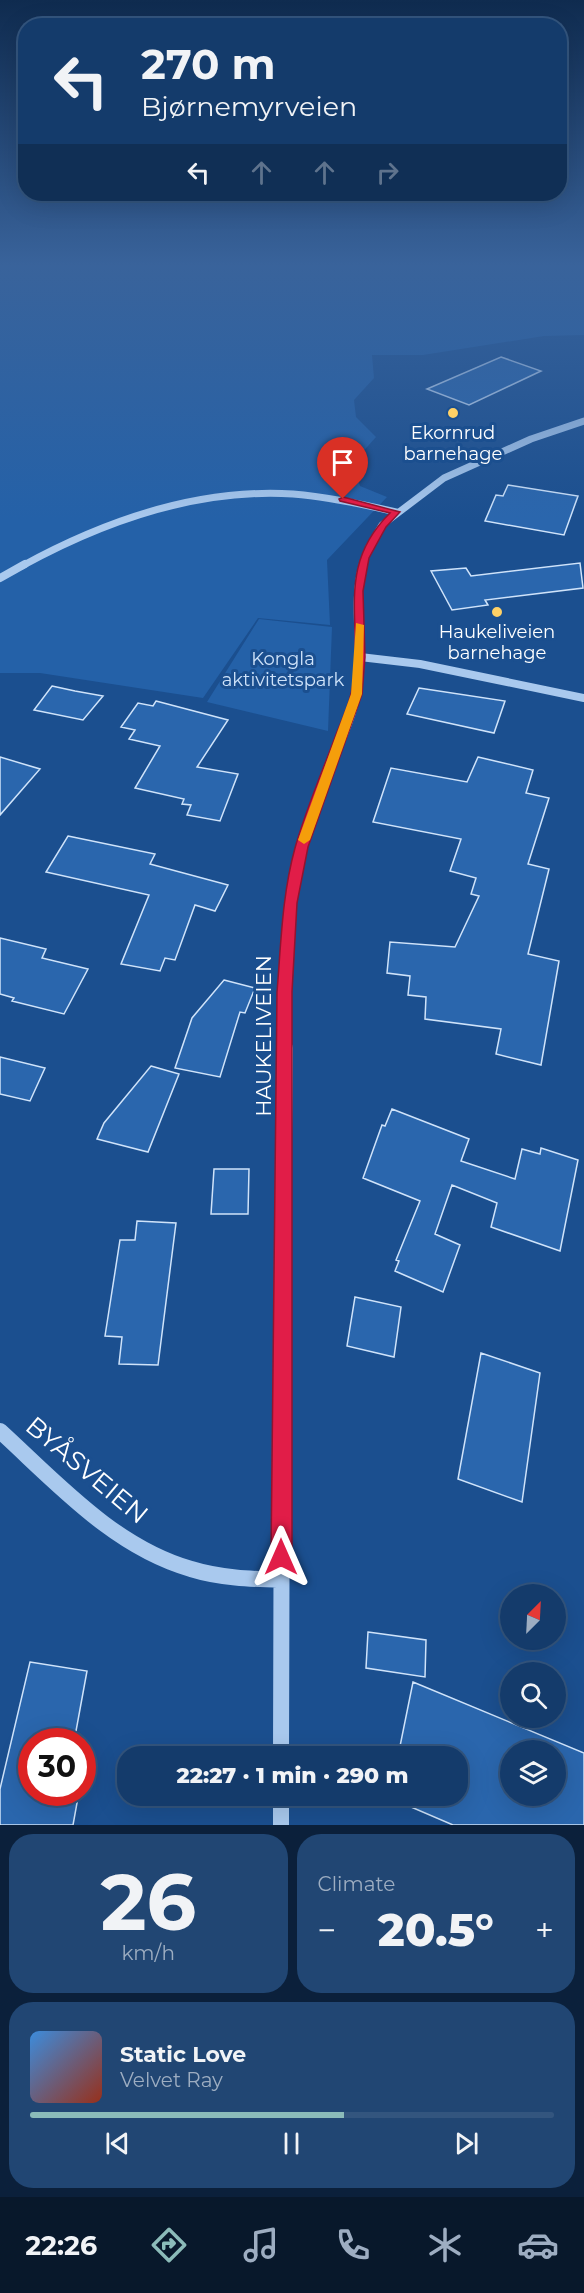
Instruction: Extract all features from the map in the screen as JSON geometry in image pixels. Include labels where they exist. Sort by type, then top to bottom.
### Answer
[{"type":"street","name":"HAUKELIVEIEN","points":[[281,1746],[287,937],[297,861],[357,694],[360,657],[358,591],[364,558],[378,531],[396,512],[444,478],[531,439],[584,421]]},
{"type":"street","points":[[0,578],[87,531],[133,515],[188,501],[243,495],[301,495],[343,499],[396,512]]},
{"type":"street","points":[[360,657],[429,666],[584,698]]},
{"type":"street","name":"BYÅSVEIEN","points":[[0,1431],[95,1515],[117,1532],[155,1555],[205,1572],[237,1578],[281,1580]]},
{"type":"street","points":[[281,1806],[281,1825]]},
{"type":"green space","points":[[0,350],[454,350],[423,355],[372,355],[374,378],[354,400],[356,417],[376,437],[352,464],[360,486],[387,497],[327,560],[330,625],[258,618],[203,698],[40,673],[0,673]]},
{"type":"green space","name":"Kongla aktivitetspark","points":[[259,619],[332,627],[328,731],[207,702]]},
{"type":"building","points":[[501,357],[541,371],[469,405],[427,389]]},
{"type":"building","points":[[508,485],[578,496],[564,535],[485,521],[496,495],[503,496]]},
{"type":"building","points":[[580,563],[583,588],[485,600],[488,605],[452,610],[431,571],[466,568],[471,576]]},
{"type":"building","points":[[52,686],[103,696],[83,720],[34,710]]},
{"type":"building","points":[[419,688],[505,701],[494,733],[407,714]]},
{"type":"building","points":[[156,701],[228,720],[197,767],[238,774],[220,821],[187,815],[191,805],[182,804],[184,799],[135,788],[160,746],[129,739],[135,730],[121,727],[138,703],[153,706]]},
{"type":"building","points":[[0,757],[40,769],[0,815]]},
{"type":"building","points":[[478,757],[533,770],[526,793],[549,798],[528,864],[549,869],[528,954],[559,961],[541,1065],[496,1054],[501,1029],[425,1019],[426,997],[408,995],[410,976],[387,973],[390,942],[455,947],[479,896],[471,894],[476,878],[450,871],[461,839],[373,822],[391,768],[467,782]]},
{"type":"building","points":[[68,836],[155,854],[150,864],[228,885],[215,911],[195,905],[175,960],[165,958],[160,971],[121,964],[149,895],[46,872]]},
{"type":"building","points":[[0,938],[46,949],[42,958],[88,969],[64,1014],[12,1001],[14,998],[0,994]]},
{"type":"building","points":[[224,980],[255,988],[245,1013],[240,1012],[220,1077],[175,1068],[192,1018]]},
{"type":"building","points":[[0,1057],[45,1068],[30,1101],[0,1094]]},
{"type":"building","points":[[151,1066],[179,1074],[148,1152],[97,1139],[104,1123]]},
{"type":"building","points":[[392,1109],[469,1139],[461,1161],[515,1179],[522,1149],[540,1154],[541,1148],[578,1160],[560,1251],[491,1227],[497,1203],[452,1185],[435,1234],[460,1245],[443,1292],[395,1271],[399,1261],[396,1260],[420,1201],[363,1178],[382,1125],[385,1126]]},
{"type":"building","points":[[214,1169],[249,1169],[248,1214],[211,1214]]},
{"type":"building","points":[[137,1221],[176,1223],[158,1365],[119,1364],[122,1337],[105,1336],[120,1240],[135,1240]]},
{"type":"building","points":[[355,1297],[401,1307],[394,1357],[347,1346]]},
{"type":"building","points":[[481,1353],[540,1373],[522,1502],[458,1479]]},
{"type":"building","points":[[368,1632],[426,1640],[425,1677],[366,1668]]},
{"type":"building","points":[[30,1662],[87,1671],[77,1728],[18,1728],[18,1806],[76,1806],[73,1825],[0,1825],[0,1789]]},
{"type":"building","points":[[413,1682],[500,1718],[500,1728],[524,1728],[553,1740],[500,1740],[500,1806],[566,1806],[566,1746],[584,1753],[584,1825],[453,1825],[409,1806],[468,1806],[468,1746],[400,1746]]},
{"type":"slow traffic","points":[[304,840],[357,694],[359,625]]},
{"type":"place","name":"Ekornrud barnehage","points":[[453,413]]},
{"type":"place","name":"Haukeliveien barnehage","points":[[497,612]]},
{"type":"route","points":[[281,1557],[286,1074],[284,992],[290,903],[297,861],[336,747],[357,694],[360,657],[358,591],[364,558],[382,525],[396,512],[343,499]]}]
